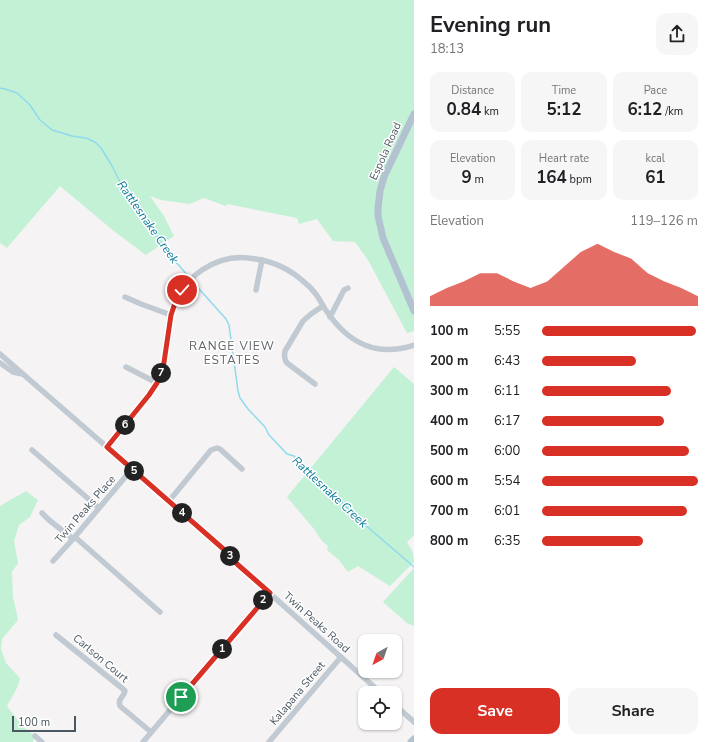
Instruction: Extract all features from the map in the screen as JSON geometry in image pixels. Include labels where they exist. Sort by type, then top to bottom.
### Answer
[{"type":"main road","name":"Espola Road","points":[[414,114],[384,177],[378,199],[378,216],[383,238],[414,311]]},
{"type":"main road","points":[[411,742],[414,739]]},
{"type":"street","points":[[107,447],[157,383],[163,369],[171,315],[182,290],[193,277],[208,266],[223,260],[248,257],[278,264],[293,272],[314,291],[330,317],[339,328],[360,343],[369,347],[380,349],[395,349],[414,345]]},
{"type":"street","points":[[256,290],[262,260]]},
{"type":"street","points":[[330,317],[344,290],[348,288]]},
{"type":"street","points":[[125,297],[171,315]]},
{"type":"street","points":[[315,384],[287,363],[284,355],[303,321],[323,306]]},
{"type":"street","name":"Twin Peaks Road","points":[[0,354],[228,553],[237,564],[373,686]]},
{"type":"street","name":"Twin Peaks Road","points":[[0,362],[13,372],[24,375]]},
{"type":"street","points":[[126,367],[157,383]]},
{"type":"street","points":[[169,501],[213,449],[217,448],[220,450],[242,469]]},
{"type":"street","points":[[32,450],[99,508]]},
{"type":"street","name":"Twin Peaks Place","points":[[53,561],[132,469]]},
{"type":"street","points":[[42,513],[49,520],[74,538],[160,612]]},
{"type":"street","points":[[143,742],[270,593]]},
{"type":"street","name":"Carlson Court","points":[[56,634],[125,691],[119,700],[120,706],[151,732]]},
{"type":"street","name":"Kalapana Street","points":[[269,742],[341,657]]},
{"type":"street","points":[[402,712],[414,722]]},
{"type":"street","points":[[35,736],[42,742]]},
{"type":"green space","points":[[0,0],[414,0],[414,331],[407,333],[368,260],[355,242],[333,241],[317,219],[299,224],[297,218],[227,204],[226,206],[204,198],[189,204],[161,200],[150,196],[164,216],[174,236],[146,255],[115,232],[60,186],[7,248],[0,243]]},
{"type":"green space","points":[[394,367],[414,384],[414,535],[407,542],[413,553],[414,562],[390,586],[358,566],[348,572],[339,560],[327,550],[328,546],[322,541],[314,529],[287,497]]},
{"type":"green space","points":[[26,491],[38,500],[30,517],[19,525],[14,541],[18,563],[12,572],[13,597],[18,620],[2,639],[1,649],[6,663],[20,678],[18,686],[7,706],[22,726],[35,736],[33,742],[0,742],[0,506]]},
{"type":"green space","points":[[414,568],[414,626],[407,623],[383,602]]},
{"type":"waterway","name":"Rattlesnake Creek","points":[[0,88],[17,93],[30,105],[40,120],[52,130],[72,136],[86,138],[95,142],[101,148],[112,166],[125,192],[167,252],[190,278]]},
{"type":"waterway","name":"Rattlesnake Creek","points":[[192,281],[226,319],[229,325],[238,391],[240,398],[248,409],[287,454],[294,456],[363,523],[414,567]]},
{"type":"district","name":"RANGE VIEW ESTATES","points":[[232,353]]},
{"type":"route","points":[[181,697],[270,593],[237,564],[228,553],[107,447],[157,383],[163,369],[171,315],[182,290]]}]
